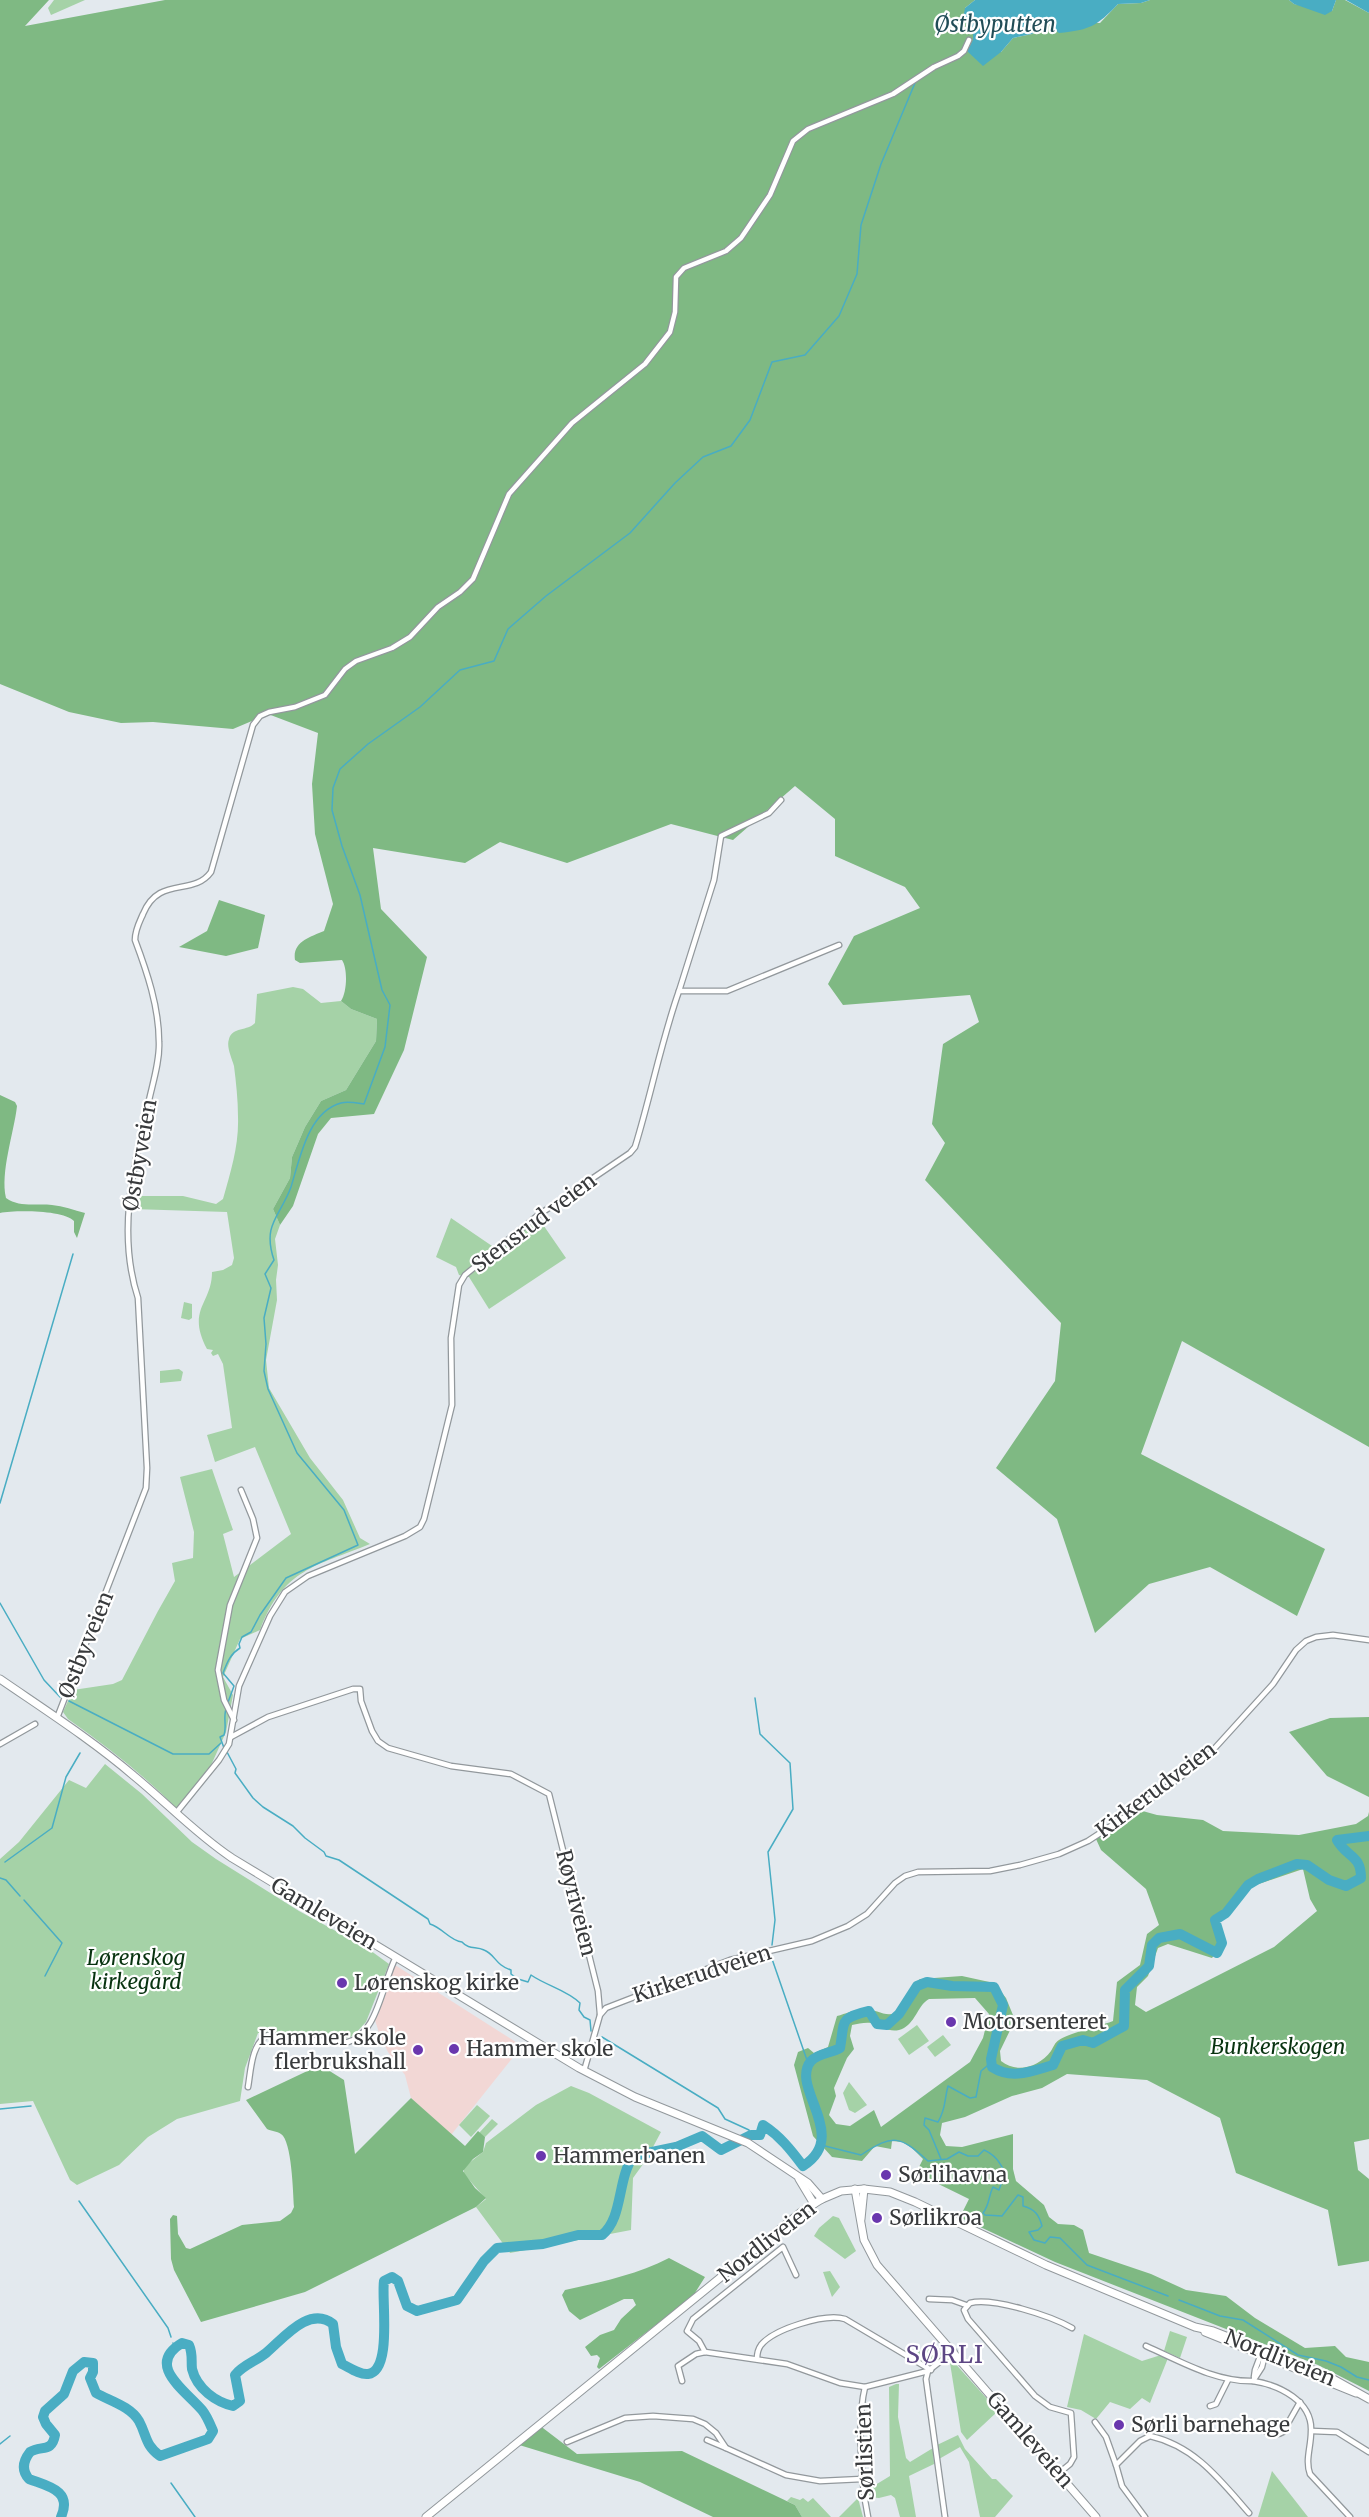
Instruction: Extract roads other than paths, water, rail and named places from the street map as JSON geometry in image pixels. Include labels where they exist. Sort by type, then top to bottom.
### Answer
[{"type":"main road","name":"Gamleveien","points":[[0,1679],[132,1774],[220,1850],[585,2071],[642,2100],[734,2137],[755,2148],[814,2188],[822,2199]]},
{"type":"main road","name":"Gamleveien","points":[[799,2179],[814,2204]]},
{"type":"main road","name":"Gamleveien","points":[[861,2220],[864,2188]]},
{"type":"main road","name":"Gamleveien","points":[[855,2189],[866,2245],[877,2265],[1096,2517]]},
{"type":"main road","name":"Nordliveien","points":[[426,2517],[814,2204],[836,2192],[855,2189],[882,2190],[904,2197],[1046,2265],[1263,2355],[1326,2374],[1369,2399]]},
{"type":"street","name":"Østbyveien","points":[[57,1718],[146,1488],[147,1468],[138,1298],[130,1272],[127,1250],[133,1173],[159,1042],[151,988],[135,940],[135,932],[148,902],[154,895],[198,882],[207,878],[211,872],[249,735],[260,716],[279,709],[312,702],[325,695],[345,669],[356,661],[392,648],[410,637],[438,607],[460,592],[472,579],[509,494],[572,423],[645,364],[670,332],[675,312],[676,277],[684,268],[726,252],[741,238],[770,195],[793,141],[808,129],[893,94],[934,67],[958,56],[964,51],[969,40]]},
{"type":"street","name":"Stensrud veien","points":[[176,1813],[219,1761],[231,1737],[239,1686],[270,1616],[285,1592],[308,1576],[405,1536],[420,1527],[427,1509],[452,1405],[451,1338],[459,1285],[472,1267],[495,1248],[537,1216],[621,1160],[635,1147],[654,1086],[668,1021],[714,880],[721,837],[769,813],[781,800]]},
{"type":"street","points":[[679,991],[727,991],[839,945]]},
{"type":"street","points":[[234,1720],[224,1700],[218,1670],[230,1605],[256,1538],[253,1519],[241,1490]]},
{"type":"street","name":"Kirkerudveien","points":[[600,2015],[617,2002],[730,1960],[812,1941],[848,1926],[867,1914],[895,1883],[905,1876],[918,1872],[990,1871],[1020,1866],[1059,1854],[1088,1841],[1204,1760],[1273,1684],[1296,1650],[1306,1641],[1333,1635],[1369,1640]]},
{"type":"street","name":"Røyriveien","points":[[231,1737],[283,1711],[353,1689],[360,1689],[361,1701],[372,1731],[378,1741],[388,1748],[451,1766],[511,1774],[547,1793],[552,1799],[585,1933],[598,1991],[600,2015]]},
{"type":"street","points":[[0,1744],[35,1724]]},
{"type":"street","points":[[1,1735],[6,1740]]},
{"type":"street","points":[[248,2087],[255,2051],[262,2039],[268,2035],[343,2043],[355,2040],[363,2033],[370,2023],[396,1957]]},
{"type":"street","points":[[585,2071],[600,2015]]},
{"type":"street","points":[[705,2352],[699,2341],[687,2331],[693,2319],[783,2247],[796,2275]]},
{"type":"street","points":[[929,2299],[952,2300],[966,2305],[980,2301],[1034,2312],[1072,2328]]},
{"type":"street","points":[[966,2305],[964,2310],[968,2319],[1035,2396],[1050,2407],[1071,2413],[1074,2457],[1070,2464],[1059,2473]]},
{"type":"street","points":[[757,2359],[761,2346],[766,2340],[806,2322],[837,2316],[929,2370]]},
{"type":"street","points":[[1146,2346],[1227,2380],[1254,2379],[1278,2388],[1300,2402],[1307,2413],[1312,2431],[1308,2459],[1310,2474],[1350,2517]]},
{"type":"street","points":[[682,2380],[678,2366],[696,2354],[705,2352],[787,2364],[840,2383],[865,2386],[929,2370],[954,2351]]},
{"type":"street","points":[[1254,2379],[1263,2355]]},
{"type":"street","points":[[929,2370],[926,2379],[945,2517]]},
{"type":"street","points":[[1210,2406],[1216,2404],[1227,2380]]},
{"type":"street","name":"Sørlistien","points":[[865,2386],[862,2408],[862,2479],[868,2517]]},
{"type":"street","points":[[1258,2427],[1272,2435],[1278,2435],[1300,2402]]},
{"type":"street","points":[[567,2442],[617,2421],[653,2416],[693,2419],[705,2424],[716,2433],[726,2448]]},
{"type":"street","points":[[1095,2422],[1106,2437],[1122,2487],[1145,2517]]},
{"type":"street","points":[[1312,2431],[1337,2432],[1369,2452]]},
{"type":"street","points":[[1116,2465],[1145,2438],[1150,2436],[1163,2440],[1205,2463],[1249,2513]]},
{"type":"street","points":[[707,2440],[786,2475],[804,2480],[862,2479]]},
{"type":"water","name":"Østbyputten","points":[[975,0],[1150,0],[1141,3],[1118,4],[1092,26],[1078,30],[1059,33],[1046,22],[1032,34],[1013,38],[1001,52],[983,66],[967,51],[973,40],[973,33],[963,19],[965,8]]},
{"type":"water","points":[[1289,0],[1336,0],[1332,11],[1325,15]]},
{"type":"water","points":[[1346,0],[1369,0],[1369,13]]},
{"type":"waterway","points":[[227,1705],[234,1686],[223,1673],[228,1662],[240,1648],[242,1637],[251,1632],[286,1578],[358,1545],[344,1510],[297,1453],[268,1389],[264,1371],[266,1344],[264,1318],[271,1288],[265,1274],[274,1260],[270,1238],[271,1229],[287,1197],[302,1150],[313,1126],[330,1108],[341,1103],[364,1104],[385,1047],[390,1005],[382,990],[360,895],[332,810],[333,788],[340,769],[368,744],[420,707],[460,670],[494,661],[508,629],[546,596],[630,533],[675,483],[703,457],[731,446],[750,420],[772,362],[805,355],[839,316],[857,274],[861,225],[881,164],[915,83]]},
{"type":"waterway","points":[[0,1503],[73,1254]]},
{"type":"waterway","points":[[0,1603],[44,1680],[60,1697]]},
{"type":"waterway","points":[[755,1698],[760,1734],[790,1763],[793,1809],[768,1852],[775,1920],[772,1945]]},
{"type":"waterway","points":[[69,1701],[173,1754],[209,1754],[221,1743]]},
{"type":"waterway","points":[[224,1748],[220,1737],[225,1732],[226,1709]]},
{"type":"waterway","points":[[227,1752],[236,1769],[235,1773],[253,1798],[293,1826],[326,1856],[339,1860],[454,1939],[467,1946],[488,1952],[511,1970],[511,1974],[518,1979],[528,1982],[531,1975],[569,1995],[580,2003],[579,2010],[584,2017],[590,2020],[591,2031]]},
{"type":"waterway","points":[[5,1862],[52,1828],[66,1777],[80,1753]]},
{"type":"waterway","points":[[61,2517],[64,2508],[61,2495],[56,2490],[29,2479],[24,2466],[30,2452],[49,2446],[54,2441],[55,2435],[43,2417],[45,2411],[64,2394],[73,2371],[84,2362],[93,2363],[90,2378],[96,2393],[125,2408],[135,2416],[149,2444],[160,2456],[208,2439],[213,2431],[204,2412],[178,2386],[168,2369],[167,2360],[172,2351],[182,2343],[189,2345],[192,2369],[198,2383],[214,2398],[233,2406],[240,2401],[235,2375],[306,2321],[324,2319],[333,2324],[336,2347],[342,2364],[368,2374],[376,2370],[381,2360],[384,2332],[384,2281],[392,2277],[398,2281],[407,2306],[417,2311],[457,2300],[484,2261],[497,2248],[543,2244],[578,2235],[602,2235],[609,2228],[617,2209],[624,2176],[633,2156],[676,2147],[702,2136],[721,2150],[751,2135],[760,2135],[763,2125],[790,2149],[803,2166],[816,2154],[821,2141],[821,2126],[807,2084],[806,2072],[814,2058],[840,2048],[843,2027],[852,2016],[869,2011],[877,2024],[887,2025],[899,2014],[917,1986],[927,1982],[952,1986],[994,1987],[1003,2005],[991,2059],[992,2067],[1015,2074],[1053,2065],[1062,2046],[1083,2040],[1093,2043],[1124,2026],[1125,1990],[1149,1966],[1152,1945],[1159,1938],[1180,1934],[1217,1953],[1222,1943],[1215,1920],[1226,1913],[1248,1885],[1297,1864],[1307,1865],[1329,1880],[1346,1886],[1361,1878],[1359,1864],[1337,1840],[1369,1836]]},
{"type":"waterway","points":[[0,1878],[6,1880],[20,1896]]},
{"type":"waterway","points":[[24,1900],[62,1943],[45,1976]]},
{"type":"waterway","points":[[771,1956],[809,2066]]},
{"type":"waterway","points":[[602,2037],[718,2108],[725,2119],[749,2130],[751,2135]]},
{"type":"waterway","points":[[941,2159],[929,2130],[924,2125],[925,2118],[938,2122],[944,2109],[948,2086],[970,2098],[976,2097],[981,2071],[987,2066],[992,2067]]},
{"type":"waterway","points":[[0,2109],[31,2106]]},
{"type":"waterway","points":[[821,2145],[861,2155],[881,2143],[896,2140],[910,2146],[928,2161],[947,2159],[959,2152],[968,2156],[978,2156],[984,2150],[997,2159],[1005,2173],[999,2190],[993,2187],[983,2213],[985,2215],[1002,2216],[1018,2195],[1023,2197],[1023,2206],[1036,2213],[1042,2226],[1038,2230],[1029,2232],[1034,2240],[1045,2243],[1050,2237],[1060,2238],[1087,2265],[1168,2296]]},
{"type":"waterway","points":[[79,2201],[168,2328],[171,2337]]},
{"type":"waterway","points":[[1179,2300],[1220,2316],[1243,2320],[1298,2355],[1326,2361],[1357,2377],[1369,2380]]},
{"type":"waterway","points":[[173,2343],[175,2347]]},
{"type":"waterway","points":[[0,2444],[10,2436]]},
{"type":"waterway","points":[[171,2483],[195,2517]]},
{"type":"place","name":"Lørenskog kirke","points":[[342,1983]]},
{"type":"place","name":"Motorsenteret","points":[[951,2022]]},
{"type":"place","name":"Hammer skole","points":[[454,2049]]},
{"type":"place","name":"Hammer skole flerbrukshall","points":[[418,2050]]},
{"type":"place","name":"Hammerbanen","points":[[541,2156]]},
{"type":"place","name":"Sørlihavna","points":[[886,2175]]},
{"type":"place","name":"Sørlikroa","points":[[877,2218]]},
{"type":"place","name":"Sørli barnehage","points":[[1119,2425]]},
{"type":"district","name":"SØRLI","points":[[945,2355]]},
{"type":"park label","name":"Lørenskog kirkegård","points":[[136,1970]]},
{"type":"park label","name":"Bunkerskogen","points":[[1278,2047]]}]
